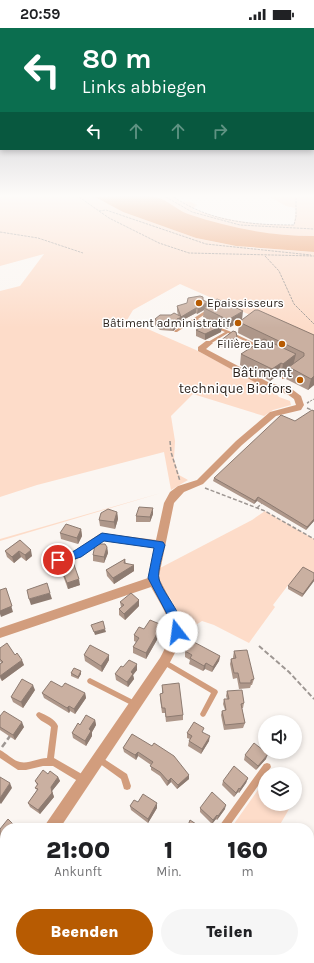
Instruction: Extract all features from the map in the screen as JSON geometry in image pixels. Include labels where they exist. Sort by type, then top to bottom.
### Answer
[{"type":"street","points":[[54,823],[164,662],[176,640],[177,629],[172,613],[154,581],[153,573],[170,503],[174,495],[207,476],[239,443],[271,416],[278,412],[296,408],[300,405],[298,398],[290,392],[269,386],[201,349],[209,343]]},
{"type":"street","points":[[58,560],[77,554],[102,537],[160,545]]},
{"type":"street","points":[[0,633],[154,581]]},
{"type":"lane","points":[[176,331],[211,309]]},
{"type":"lane","points":[[196,310],[203,314]]},
{"type":"lane","points":[[195,319],[265,349]]},
{"type":"lane","points":[[209,343],[228,332]]},
{"type":"lane","points":[[283,378],[294,370]]},
{"type":"lane","points":[[164,662],[215,692],[203,714]]},
{"type":"lane","points":[[90,681],[135,704]]},
{"type":"lane","points":[[39,715],[55,726],[50,761]]},
{"type":"lane","points":[[0,754],[18,766],[50,761],[58,764],[84,780]]},
{"type":"lane","points":[[98,758],[124,777],[127,786]]},
{"type":"lane","points":[[228,823],[258,780]]},
{"type":"path","points":[[46,241],[83,253]]},
{"type":"path","points":[[154,241],[189,252],[265,256],[314,256]]},
{"type":"path","points":[[196,241],[206,244],[314,256]]},
{"type":"path","points":[[265,256],[279,271],[294,304],[314,324]]},
{"type":"path","points":[[309,403],[314,399]]},
{"type":"path","points":[[170,441],[187,487],[212,490],[257,508],[280,518],[314,539]]},
{"type":"path","points":[[257,508],[262,502]]},
{"type":"path","points":[[260,646],[314,699]]},
{"type":"path","points":[[0,750],[10,736]]},
{"type":"shaded area","points":[[0,241],[209,241],[254,248],[314,252],[314,343],[180,284],[133,310],[127,320],[196,350],[275,392],[279,397],[290,401],[291,405],[273,410],[264,416],[193,394],[171,416],[175,441],[174,459],[179,475],[188,480],[171,490],[164,452],[37,485],[0,497],[0,291],[20,286],[44,254],[0,266]]},
{"type":"shaded area","points":[[209,241],[314,241],[314,252],[236,246]]},
{"type":"shaded area","points":[[161,493],[0,541],[0,539]]},
{"type":"shaded area","points":[[265,511],[314,539],[314,577],[291,585],[289,584],[273,605],[275,607],[249,643],[214,625],[202,621],[194,626],[185,635],[173,603],[159,578],[160,568],[252,520]]},
{"type":"shaded area","points":[[258,790],[258,811],[288,811],[281,823],[235,823]]},
{"type":"building","points":[[200,296],[207,302],[198,309],[196,308],[181,317],[177,306],[187,303],[188,298]]},
{"type":"building","points":[[217,299],[243,311],[228,320],[204,308]]},
{"type":"building","points":[[255,310],[314,335],[314,376],[311,379],[289,367],[304,356],[304,353],[239,322]]},
{"type":"building","points":[[174,313],[182,317],[177,319],[179,320],[173,325],[160,324],[155,319],[160,315],[171,315]]},
{"type":"building","points":[[212,322],[222,326],[205,334],[196,330]]},
{"type":"building","points":[[233,331],[236,332],[237,337],[235,339],[220,341]]},
{"type":"building","points":[[264,339],[296,354],[283,364],[281,363],[272,369],[241,354]]},
{"type":"building","points":[[312,410],[314,411],[314,519],[307,527],[258,497],[255,501],[214,478],[281,415],[295,421]]},
{"type":"building","points":[[139,507],[153,508],[150,517],[136,516]]},
{"type":"building","points":[[108,509],[117,512],[114,522],[99,520],[101,513]]},
{"type":"building","points":[[66,524],[81,529],[77,538],[60,533]]},
{"type":"building","points":[[20,540],[31,550],[25,555],[19,551],[12,557],[5,551]]},
{"type":"building","points":[[105,544],[107,547],[104,557],[93,555],[95,545]]},
{"type":"building","points":[[72,559],[79,579],[67,583],[61,563]]},
{"type":"building","points":[[125,559],[124,563],[134,565],[113,578],[106,570]]},
{"type":"building","points":[[303,567],[314,573],[314,579],[303,594],[288,586]]},
{"type":"building","points":[[47,583],[50,593],[29,599],[27,590]]},
{"type":"building","points":[[6,588],[12,606],[0,611],[0,590]]},
{"type":"building","points":[[131,593],[139,600],[124,614],[119,609],[124,605],[120,602]]},
{"type":"building","points":[[150,620],[162,625],[146,653],[133,647],[139,638],[134,635],[139,627],[144,629]]},
{"type":"building","points":[[103,621],[105,629],[94,632],[91,625]]},
{"type":"building","points":[[192,641],[220,656],[213,667],[206,663],[204,666],[190,658],[192,655],[185,651]]},
{"type":"building","points":[[7,643],[15,655],[17,653],[22,660],[0,676],[0,664],[3,662],[0,659],[0,648]]},
{"type":"building","points":[[90,645],[109,655],[101,666],[84,655]]},
{"type":"building","points":[[247,650],[254,679],[251,680],[251,683],[240,683],[238,673],[234,673],[231,659],[236,658],[234,651]]},
{"type":"building","points":[[129,660],[137,664],[131,672],[133,674],[127,682],[115,674],[121,666],[123,667]]},
{"type":"building","points":[[74,668],[81,671],[78,677],[71,673]]},
{"type":"building","points":[[22,679],[33,685],[21,702],[11,697]]},
{"type":"building","points":[[51,681],[62,687],[65,683],[85,693],[74,709],[69,706],[67,708],[42,693]]},
{"type":"building","points":[[179,683],[183,715],[166,717],[165,708],[162,708],[160,694],[163,693],[162,685]]},
{"type":"building","points":[[242,690],[244,703],[241,704],[245,723],[225,725],[222,711],[226,710],[224,699],[229,699],[227,691]]},
{"type":"building","points":[[4,711],[22,722],[13,735],[0,727],[0,716]]},
{"type":"building","points":[[86,715],[95,720],[89,729],[91,731],[85,741],[72,733],[78,723],[80,725]]},
{"type":"building","points":[[194,722],[204,728],[202,732],[210,736],[202,749],[189,741],[192,736],[187,733]]},
{"type":"building","points":[[132,734],[152,746],[154,743],[174,756],[189,775],[178,785],[171,778],[168,781],[160,772],[150,766],[153,762],[138,752],[135,755],[123,748]]},
{"type":"building","points":[[254,743],[258,746],[258,759],[264,759],[258,766],[245,755]]},
{"type":"building","points":[[234,766],[248,778],[236,793],[223,781]]},
{"type":"building","points":[[43,770],[48,774],[50,771],[58,777],[51,787],[52,793],[38,810],[28,803],[38,789],[35,788],[38,784],[35,781]]},
{"type":"building","points":[[0,777],[10,783],[0,798]]},
{"type":"building","points":[[212,792],[226,805],[213,820],[200,808]]},
{"type":"building","points":[[143,794],[157,803],[148,819],[130,806],[134,800],[138,802]]},
{"type":"building","points":[[8,819],[12,823],[5,823]]},
{"type":"place","name":"Epaississeurs","points":[[199,303]]},
{"type":"place","name":"Bâtiment administratif","points":[[238,323]]},
{"type":"place","name":"Filière Eau","points":[[282,344]]},
{"type":"place","name":"Bâtiment technique Biofors","points":[[300,380]]},
{"type":"route","points":[[58,560],[77,554],[98,538],[102,537],[160,545],[153,573],[154,581],[172,613],[177,632]]}]
